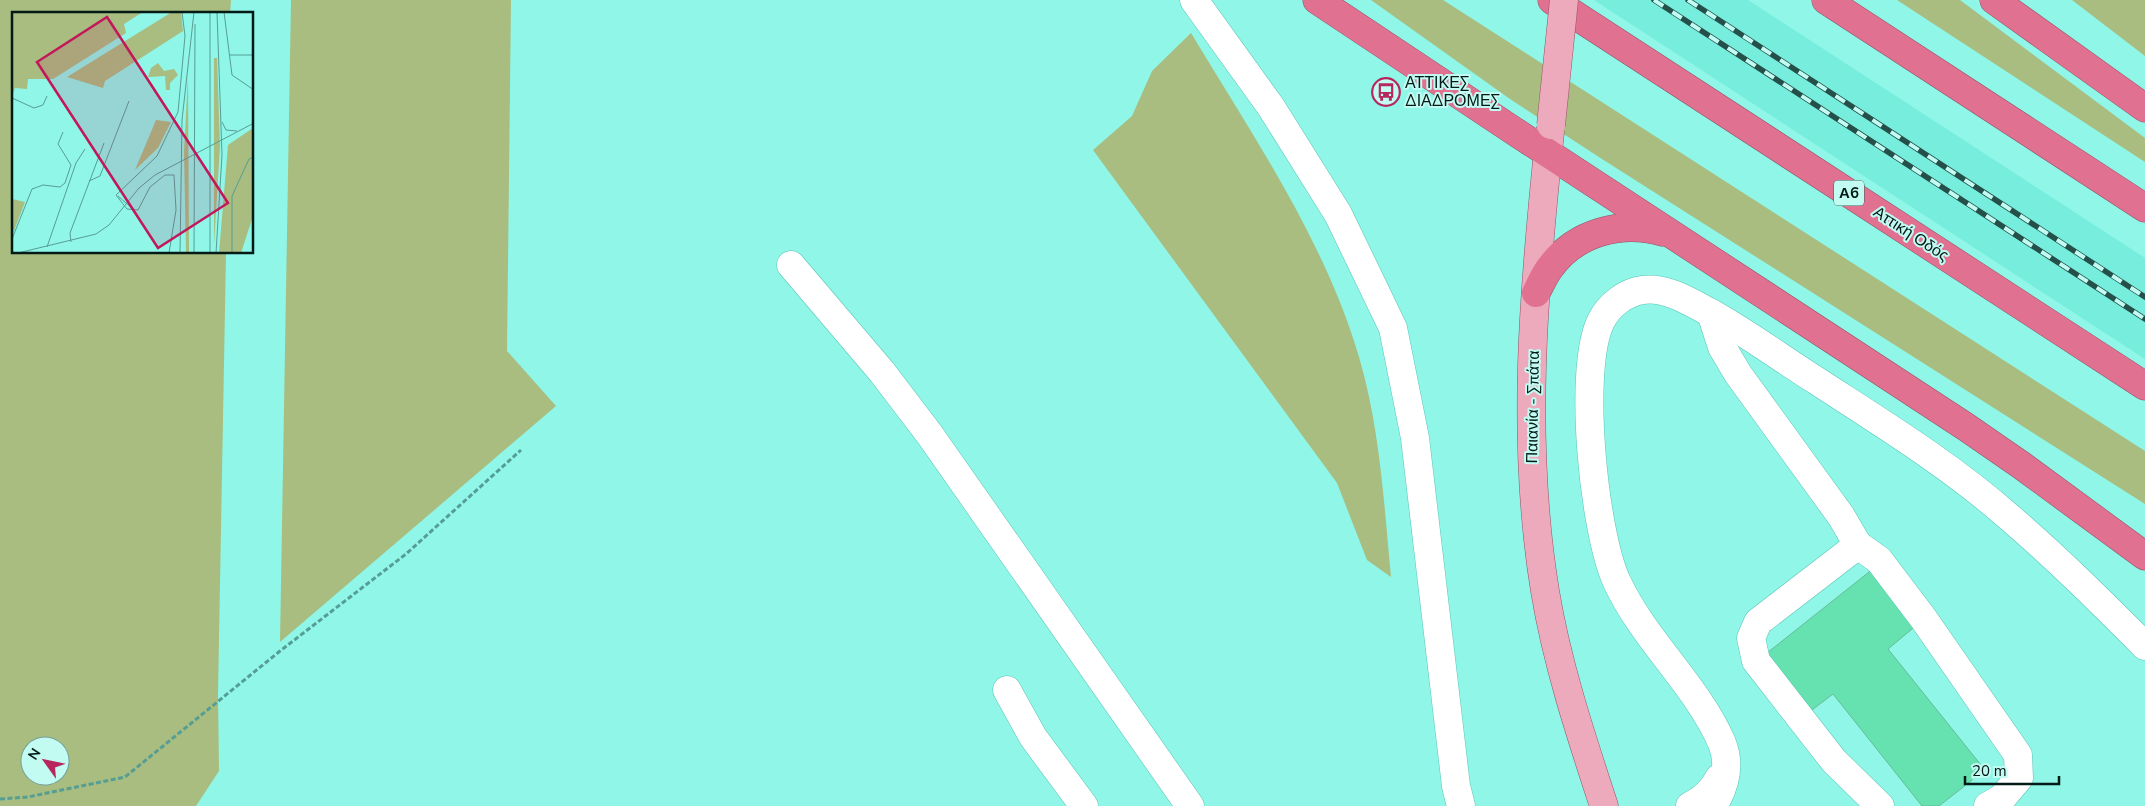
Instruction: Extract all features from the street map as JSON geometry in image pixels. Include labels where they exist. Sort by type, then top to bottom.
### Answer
[{"type":"highway","points":[[1317,0],[1548,154],[1966,427],[2145,556]]},
{"type":"highway","name":"Αττική Οδός","points":[[1552,0],[2145,386]]},
{"type":"highway","points":[[1826,0],[2145,208]]},
{"type":"highway","points":[[1994,0],[2145,108]]},
{"type":"highway","points":[[1536,293],[1549,268],[1568,248],[1592,234],[1619,227],[1647,228],[1674,236]]},
{"type":"main road","name":"Παιανία - Σπάτα","points":[[1564,0],[1536,293],[1531,446],[1538,545],[1556,646],[1604,806]]},
{"type":"street","points":[[1194,0],[1271,107],[1332,206],[1393,328],[1416,438],[1456,786],[1461,806]]},
{"type":"street","points":[[791,265],[882,372],[930,434],[1190,806]]},
{"type":"street","points":[[1713,806],[1724,788],[1726,766],[1723,745],[1697,700],[1643,626],[1617,581],[1604,544],[1591,447],[1590,366],[1600,322],[1609,308],[1628,295],[1640,290],[1652,289],[1666,292],[1711,313],[1935,458],[2009,516],[2145,646]]},
{"type":"street","points":[[1711,313],[1722,347],[1738,374],[1841,516],[1858,545],[1879,560],[1918,611],[2018,754],[2019,778],[2002,798],[1988,806]]},
{"type":"street","points":[[1858,545],[1758,622],[1751,638],[1756,661],[1834,761],[1880,806]]},
{"type":"street","points":[[1007,690],[1033,737],[1084,806]]},
{"type":"street","points":[[1690,806],[1698,802],[1716,785],[1726,766]]},
{"type":"path","points":[[0,799],[28,797],[125,777],[280,651],[406,554],[521,450]]},
{"type":"shaded area","points":[[0,0],[231,0],[230,12],[12,12],[12,254],[226,254],[218,694],[219,771],[196,806],[0,806]]},
{"type":"shaded area","points":[[291,0],[511,0],[507,351],[556,406],[280,642]]},
{"type":"shaded area","points":[[1371,0],[1443,0],[2145,451],[2145,504],[1602,159],[1510,99]]},
{"type":"shaded area","points":[[1594,0],[1748,0],[2145,258],[2145,359]]},
{"type":"shaded area","points":[[1897,0],[1960,0],[2145,138],[2145,162]]},
{"type":"shaded area","points":[[2072,0],[2145,0],[2145,56]]},
{"type":"shaded area","points":[[1191,33],[1286,190],[1327,272],[1345,314],[1366,384],[1377,439],[1391,577],[1367,560],[1337,483],[1093,150],[1132,116],[1152,71]]},
{"type":"building","points":[[1874,568],[1918,624],[1888,649],[1985,770],[1939,806],[1922,806],[1833,694],[1812,710],[1767,653]]},
{"type":"railway","points":[[1654,0],[2145,319]]},
{"type":"railway","points":[[1688,0],[2145,297]]},
{"type":"place","name":"ΑΤΤΙΚΕΣ ΔΙΑΔΡΟΜΕΣ","points":[[1386,92]]}]
